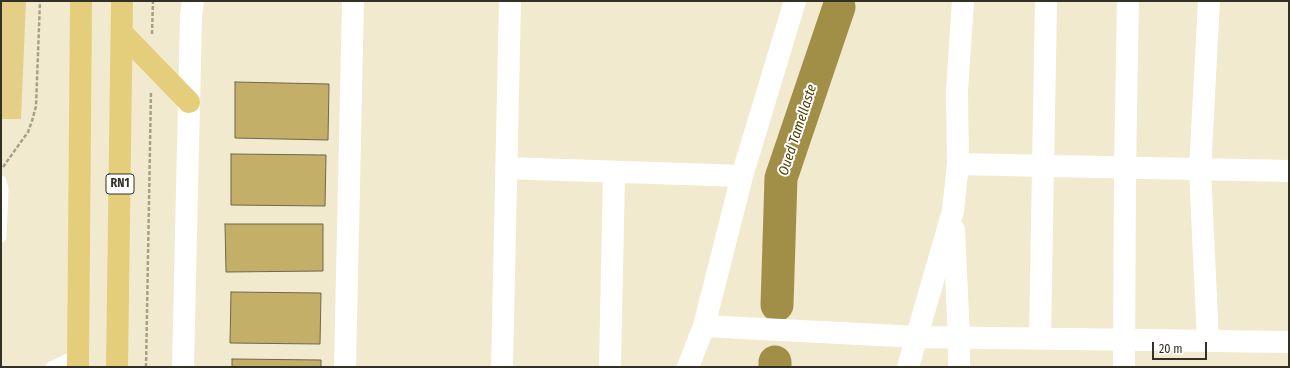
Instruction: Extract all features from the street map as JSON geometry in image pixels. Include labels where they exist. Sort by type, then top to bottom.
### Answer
[{"type":"highway","points":[[79,361],[81,1]]},
{"type":"highway","name":"RN1","points":[[117,367],[122,1]]},
{"type":"highway","points":[[122,33],[189,102]]},
{"type":"street","points":[[183,367],[191,16],[193,1]]},
{"type":"street","points":[[345,367],[353,1]]},
{"type":"street","points":[[502,367],[510,1]]},
{"type":"street","points":[[688,367],[704,326],[742,176],[795,1]]},
{"type":"street","points":[[959,367],[953,211],[958,164],[957,91],[963,1]]},
{"type":"street","points":[[1040,338],[1046,1]]},
{"type":"street","points":[[1124,367],[1128,1]]},
{"type":"street","points":[[1208,341],[1200,170],[1209,1]]},
{"type":"street","points":[[958,164],[1289,171]]},
{"type":"street","points":[[506,168],[742,176]]},
{"type":"street","points":[[610,367],[614,172]]},
{"type":"street","points":[[908,367],[918,337],[953,211]]},
{"type":"street","points":[[704,326],[918,337],[1289,342]]},
{"type":"lane","points":[[1,181],[3,189],[1,237]]},
{"type":"lane","points":[[51,367],[79,361]]},
{"type":"path","points":[[1,170],[28,132],[36,106],[40,1]]},
{"type":"path","points":[[146,367],[153,1]]},
{"type":"shaded area","points":[[1,1],[26,1],[21,119],[1,119]]},
{"type":"building","points":[[235,82],[329,84],[328,140],[235,138]]},
{"type":"building","points":[[231,154],[326,155],[325,206],[231,205]]},
{"type":"building","points":[[225,224],[323,224],[323,271],[226,272]]},
{"type":"building","points":[[231,292],[321,293],[320,344],[230,343]]},
{"type":"building","points":[[232,359],[321,360],[321,367],[232,367]]},
{"type":"waterway","name":"Oued Tamellaste","points":[[777,305],[781,178],[839,7]]},
{"type":"waterway","name":"Oued Tamellaste","points":[[775,362],[775,367]]}]
